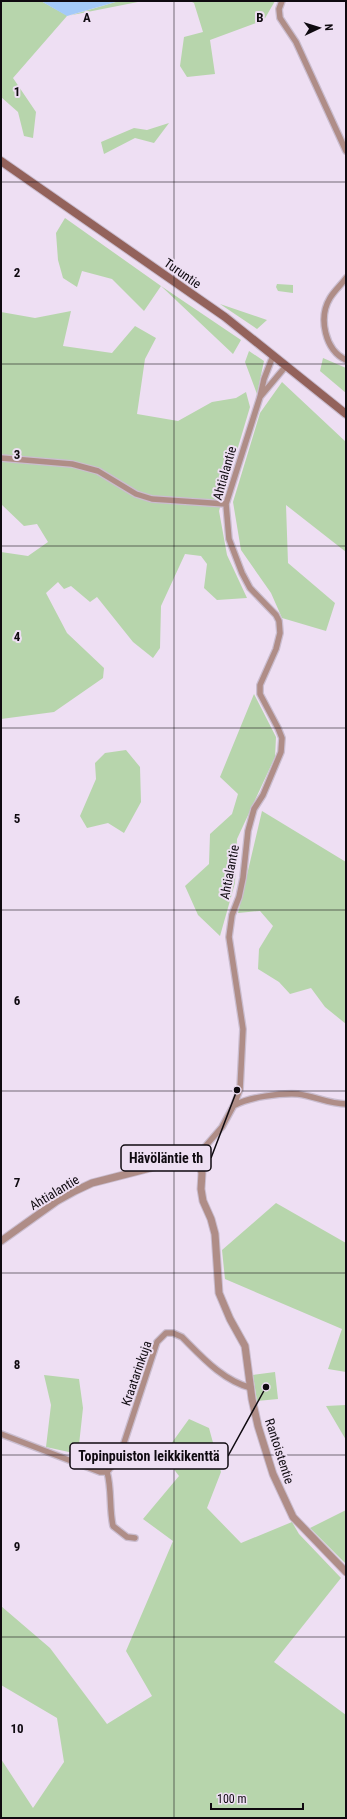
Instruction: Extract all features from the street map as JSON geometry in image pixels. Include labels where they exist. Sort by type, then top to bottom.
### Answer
[{"type":"main road","name":"Turuntie","points":[[1,161],[225,317],[346,414]]},
{"type":"street","points":[[282,1],[279,9],[280,18],[296,42],[346,151]]},
{"type":"street","points":[[346,278],[330,298],[326,308],[324,322],[327,336],[333,350],[339,357],[346,360]]},
{"type":"street","name":"Ahtialantie","points":[[1,1241],[57,1201],[92,1183],[196,1156],[222,1127],[234,1105],[240,1089],[243,1029],[229,937],[230,925],[242,885],[248,831],[254,809],[263,795],[281,752],[282,738],[260,694],[260,685],[276,649],[280,633],[279,621],[276,615],[250,588],[231,548],[226,504],[260,397],[264,379],[273,356]]},
{"type":"street","name":"Ahtialantie","points":[[260,397],[286,366]]},
{"type":"street","points":[[1,458],[72,464],[98,471],[136,494],[152,499],[226,504]]},
{"type":"street","points":[[240,1089],[250,1099]]},
{"type":"street","points":[[234,1105],[250,1099],[298,1094],[339,1104],[346,1104]]},
{"type":"street","name":"Rantoistentie","points":[[196,1156],[202,1173],[201,1189],[203,1201],[211,1219],[215,1234],[216,1269],[219,1293],[230,1319],[245,1346],[258,1426],[268,1459],[288,1508],[299,1524],[346,1572]]},
{"type":"street","name":"Kraatarinkuja","points":[[107,1472],[116,1461],[122,1449],[157,1342],[166,1333],[173,1333],[182,1337],[210,1366],[242,1385],[251,1388]]},
{"type":"street","points":[[1,1434],[100,1472],[107,1472],[110,1479],[110,1505],[113,1526],[127,1537],[135,1538]]},
{"type":"green space","points":[[1,1],[41,1],[68,16],[13,78],[36,112],[33,138],[24,136],[18,112],[1,97]]},
{"type":"green space","points":[[119,1],[143,1],[70,15]]},
{"type":"green space","points":[[190,1],[275,1],[264,20],[210,40],[215,74],[187,77],[180,66],[184,37],[203,32],[194,3]]},
{"type":"green space","points":[[169,123],[154,143],[135,138],[104,154],[101,142],[134,128],[147,130]]},
{"type":"green space","points":[[65,218],[161,286],[144,311],[112,279],[82,271],[77,287],[63,278],[58,260],[56,233]]},
{"type":"green space","points":[[277,284],[293,285],[293,293],[278,291],[276,287]]},
{"type":"green space","points":[[161,286],[241,340],[233,354]]},
{"type":"green space","points":[[220,304],[267,320],[257,329]]},
{"type":"green space","points":[[71,311],[63,346],[112,353],[135,326],[156,338],[145,359],[137,414],[178,421],[212,402],[236,398],[246,392],[250,407],[219,511],[227,555],[247,598],[217,600],[204,588],[207,564],[201,556],[185,554],[161,606],[160,648],[153,658],[133,642],[97,597],[90,602],[71,586],[64,589],[58,582],[46,593],[67,633],[104,668],[103,678],[54,712],[1,719],[1,552],[28,556],[48,542],[37,524],[24,526],[1,504],[1,312],[35,318]]},
{"type":"green space","points":[[249,351],[264,361],[257,394],[245,362]]},
{"type":"green space","points":[[323,358],[346,368],[346,393],[320,371]]},
{"type":"green space","points":[[282,382],[346,442],[346,552],[286,505],[288,563],[335,603],[326,631],[282,618],[271,593],[241,550],[233,502],[260,413]]},
{"type":"green space","points":[[254,694],[276,737],[275,757],[237,839],[235,883],[220,936],[198,915],[185,886],[209,864],[210,834],[232,814],[238,794],[220,777]]},
{"type":"green space","points":[[126,750],[140,767],[141,802],[124,833],[108,823],[87,828],[80,816],[96,779],[95,763],[105,753]]},
{"type":"green space","points":[[262,811],[346,862],[346,1024],[325,1007],[311,988],[290,994],[279,982],[258,969],[259,949],[273,926],[260,911],[238,913]]},
{"type":"green space","points":[[276,1203],[346,1243],[346,1372],[328,1369],[342,1329],[225,1279],[222,1250]]},
{"type":"green space","points":[[275,1372],[278,1399],[257,1401],[253,1375]]},
{"type":"green space","points":[[44,1375],[79,1379],[83,1408],[78,1454],[46,1447],[51,1405]]},
{"type":"green space","points":[[346,1405],[346,1440],[326,1406]]},
{"type":"green space","points":[[189,1419],[209,1428],[221,1472],[207,1508],[241,1543],[292,1522],[299,1534],[341,1578],[274,1662],[346,1715],[346,1818],[1,1818],[1,1759],[33,1808],[64,1762],[57,1718],[1,1685],[1,1606],[50,1648],[107,1724],[152,1696],[126,1651],[173,1541],[143,1519],[179,1476],[163,1455]]},
{"type":"green space","points":[[346,1510],[346,1564],[310,1528]]},
{"type":"water","points":[[41,1],[119,1],[67,16]]},
{"type":"place","name":"Hävöläntie th","points":[[237,1090]]},
{"type":"place","name":"Topinpuiston leikkikenttä","points":[[266,1387]]}]
